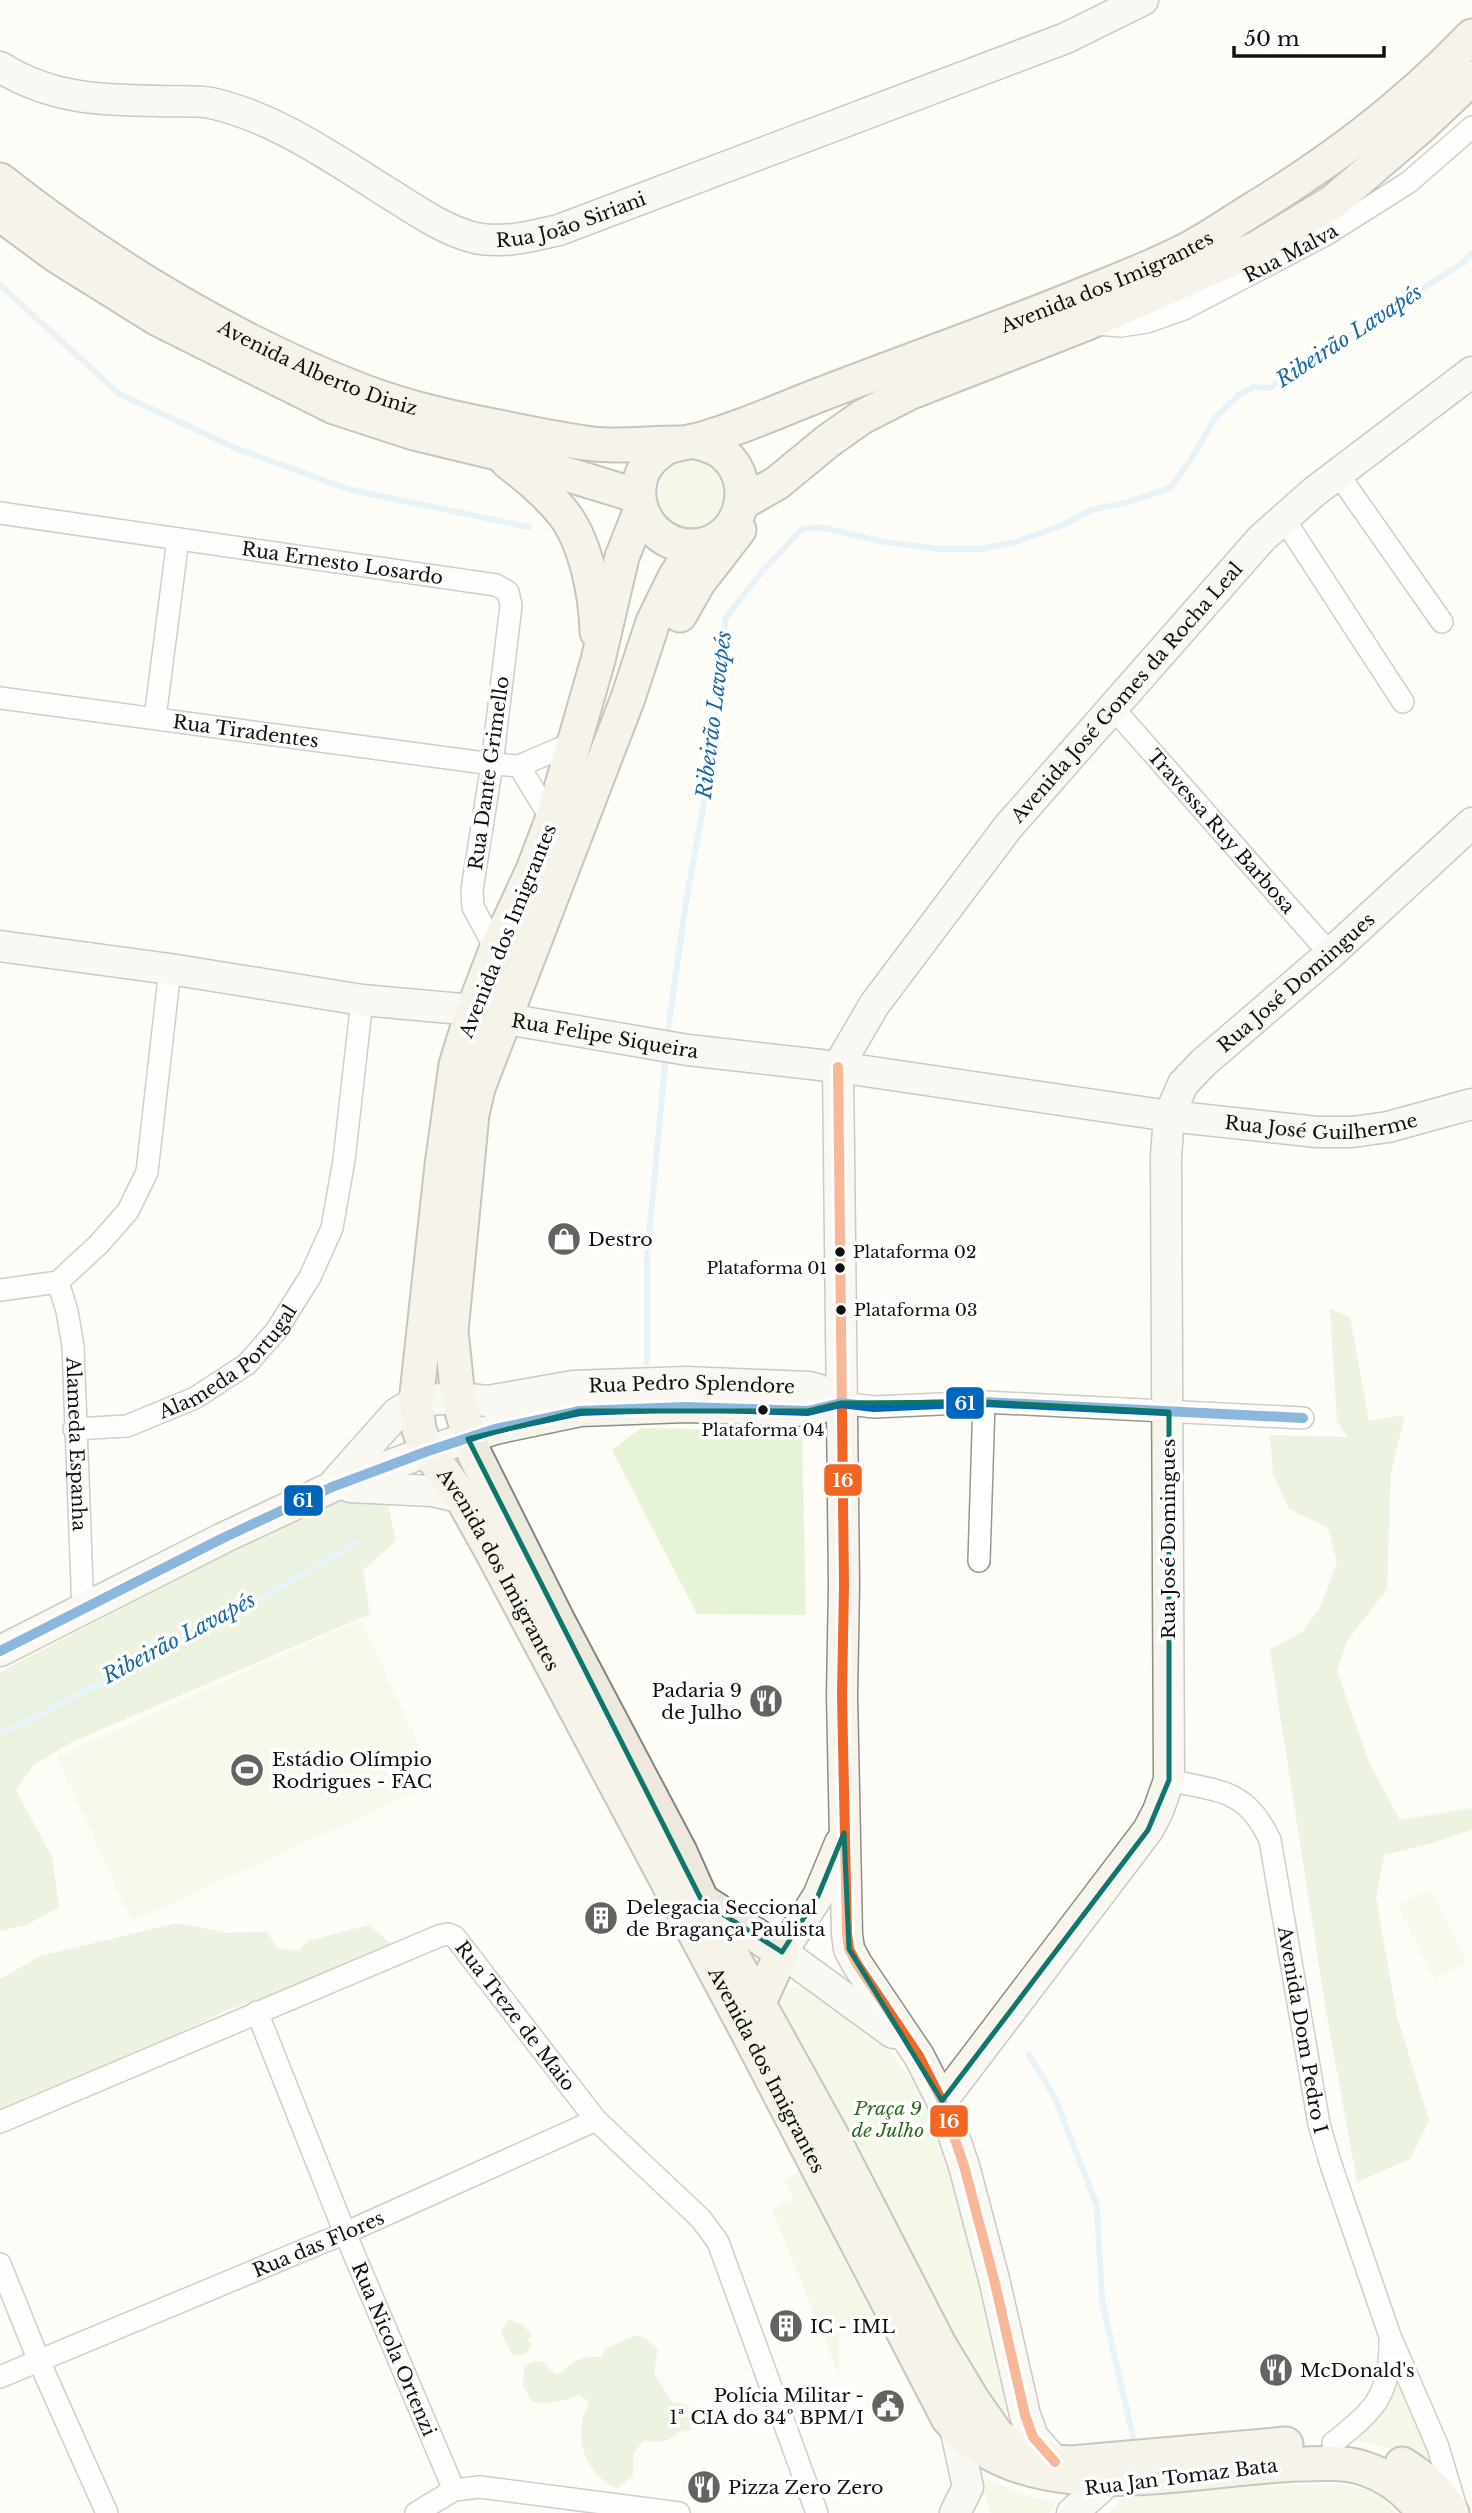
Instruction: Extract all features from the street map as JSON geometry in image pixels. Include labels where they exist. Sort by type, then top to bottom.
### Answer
[{"type":"main road","name":"Avenida dos Imigrantes","points":[[1045,2473],[997,2435],[972,2399],[939,2344],[834,2138],[753,2017],[462,1498],[428,1451],[419,1430],[416,1404],[442,1165],[456,1065],[472,1010],[552,820],[598,660],[622,556],[639,503],[640,478],[648,462],[661,450],[977,337],[1190,248],[1330,161],[1390,115],[1472,36]]},
{"type":"main road","name":"Avenida dos Imigrantes","points":[[777,483],[828,440],[862,417],[909,393],[1086,324],[1257,248],[1334,201],[1472,78]]},
{"type":"main road","name":"Avenida Alberto Diniz","points":[[0,180],[33,206],[123,267],[208,318],[296,363],[366,393],[436,415],[595,444],[685,442]]},
{"type":"main road","name":"Avenida Alberto Diniz","points":[[0,214],[57,256],[158,319],[334,407],[414,433],[497,453],[639,503]]},
{"type":"main road","points":[[639,503],[649,525],[662,537],[678,544],[695,546],[712,542],[726,533],[737,519],[742,503],[742,485],[736,468],[725,454],[709,445],[685,442]]},
{"type":"main road","points":[[497,453],[536,484],[564,514],[581,549],[593,589],[598,660]]},
{"type":"main road","points":[[742,503],[777,483]]},
{"type":"main road","points":[[630,694],[675,625],[698,583],[777,483]]},
{"type":"main road","points":[[630,694],[653,622],[695,546]]},
{"type":"main road","name":"Avenida dos Imigrantes","points":[[630,694],[507,1019],[482,1076],[472,1114],[452,1317],[453,1369],[458,1398],[468,1438],[558,1621],[680,1852],[853,2238],[956,2432],[997,2468],[1045,2473]]},
{"type":"main road","points":[[702,1901],[782,1952],[753,2017]]},
{"type":"main road","name":"Rua Jan Tomaz Bata","points":[[1045,2473],[1084,2462],[1275,2445],[1330,2453]]},
{"type":"main road","points":[[1330,2453],[1358,2445],[1393,2458],[1421,2475],[1442,2497],[1452,2513]]},
{"type":"main road","points":[[1330,2453],[1392,2481],[1413,2498],[1424,2513]]},
{"type":"main road","name":"Rua Jan Tomaz Bata","points":[[1045,2473],[1076,2490],[1099,2489],[1203,2477],[1330,2453]]},
{"type":"street","name":"Rua João Siriani","points":[[0,67],[54,93],[109,100],[209,103],[258,118],[310,144],[433,221],[476,238],[513,240],[559,230],[1066,38],[1143,0]]},
{"type":"street","name":"Rua Malva","points":[[1086,324],[1121,326],[1147,322],[1184,309],[1327,234],[1409,182],[1472,128]]},
{"type":"street","name":"Avenida José Gomes da Rocha Leal","points":[[838,1067],[874,1005],[1008,827],[1262,538],[1338,474],[1472,372]]},
{"type":"street","points":[[1338,474],[1442,622]]},
{"type":"street","name":"Rua Ernesto Losardo","points":[[0,513],[496,585],[508,592]]},
{"type":"street","points":[[1284,519],[1403,702]]},
{"type":"street","points":[[155,718],[177,539]]},
{"type":"street","name":"Rua Dante Grimello","points":[[496,950],[473,907],[472,890],[492,764],[512,605],[508,592]]},
{"type":"street","name":"Rua Tiradentes","points":[[0,698],[519,766]]},
{"type":"street","name":"Travessa Ruy Barbosa","points":[[1113,708],[1329,954]]},
{"type":"street","points":[[552,820],[519,766],[575,742]]},
{"type":"street","name":"Rua José Domingues","points":[[942,2101],[1148,1830],[1169,1780],[1166,1157],[1169,1116],[1183,1084],[1203,1063],[1329,954],[1472,824]]},
{"type":"street","name":"Rua Felipe Siqueira","points":[[0,946],[170,968],[362,1000],[472,1010],[507,1019],[688,1050],[838,1067],[1169,1116]]},
{"type":"street","points":[[0,1290],[58,1282],[99,1244],[128,1211],[147,1172],[170,968]]},
{"type":"street","name":"Alameda Portugal","points":[[75,1429],[127,1426],[195,1398],[247,1364],[276,1331],[310,1277],[332,1228],[344,1160],[362,1000]]},
{"type":"street","points":[[838,1067],[844,1585],[842,1695],[849,1949],[919,2056],[942,2101],[964,2166],[991,2266],[1025,2415],[1045,2473]]},
{"type":"street","name":"Rua José Guilherme","points":[[1169,1116],[1317,1132],[1352,1132],[1388,1127],[1472,1104]]},
{"type":"street","name":"Alameda Espanha","points":[[58,1282],[67,1311],[73,1346],[83,1611]]},
{"type":"street","name":"Rua Pedro Splendore","points":[[416,1404],[429,1400],[458,1398],[488,1401],[573,1387],[723,1382],[817,1389],[841,1404]]},
{"type":"street","points":[[841,1404],[874,1407],[985,1402],[1303,1418]]},
{"type":"street","points":[[979,1562],[985,1402]]},
{"type":"street","points":[[332,1487],[397,1413],[416,1404]]},
{"type":"street","name":"Rua Pedro Splendore","points":[[0,1651],[223,1538],[332,1487],[495,1429],[580,1411],[686,1407],[808,1411],[841,1404]]},
{"type":"street","points":[[332,1487],[432,1491],[462,1498]]},
{"type":"street","name":"Avenida Dom Pedro I","points":[[1169,1780],[1227,1793],[1247,1804],[1259,1818],[1270,1840],[1319,2124],[1390,2336],[1438,2447],[1458,2513]]},
{"type":"street","points":[[844,1833],[818,1896],[782,1952],[863,2010],[919,2056]]},
{"type":"street","name":"Rua Treze de Maio","points":[[0,2122],[448,1934],[462,1943],[596,2120],[693,2211],[718,2242],[817,2513]]},
{"type":"street","name":"Rua Nicola Ortenzi","points":[[257,2012],[345,2233],[454,2490]]},
{"type":"street","name":"Rua das Flores","points":[[0,2377],[345,2233],[596,2120]]},
{"type":"street","points":[[0,2264],[102,2511]]},
{"type":"street","points":[[1330,2453],[1363,2419],[1384,2391],[1390,2366],[1390,2336]]},
{"type":"street","points":[[956,2432],[967,2504]]},
{"type":"street","points":[[416,2513],[454,2490],[480,2487],[679,2513]]},
{"type":"street","points":[[1072,2513],[1099,2489]]},
{"type":"highlighted area","points":[[984,1402],[1169,1412],[1169,1780],[1148,1830],[942,2101],[849,1949],[844,1833],[818,1896],[782,1952],[702,1901],[468,1439],[580,1411],[808,1411],[841,1403]]},
{"type":"green space","points":[[705,454],[731,482],[724,519],[689,535],[656,517],[651,479],[667,459]]},
{"type":"green space","points":[[1330,1309],[1350,1317],[1369,1421],[1405,1415],[1391,1472],[1387,1589],[1347,1641],[1337,1671],[1369,1762],[1400,1820],[1472,1808],[1472,1830],[1384,1855],[1376,1898],[1397,2016],[1429,2120],[1410,2159],[1357,2182],[1326,2011],[1270,1650],[1302,1632],[1320,1608],[1337,1563],[1328,1528],[1289,1509],[1273,1474],[1270,1435],[1348,1437],[1337,1421]]},
{"type":"green space","points":[[641,1428],[802,1431],[806,1615],[697,1614],[612,1450]]},
{"type":"green space","points":[[330,1500],[387,1500],[396,1541],[363,1570],[370,1614],[72,1742],[34,1765],[16,1790],[52,1857],[59,1907],[26,1925],[0,1931],[0,1672]]},
{"type":"green space","name":"Estádio Olímpio Rodrigues - FAC","points":[[361,1619],[436,1783],[132,1921],[57,1757]]},
{"type":"green space","points":[[1431,1889],[1467,1963],[1434,1979],[1398,1905]]},
{"type":"green space","points":[[177,1923],[228,1933],[267,1931],[277,1948],[299,1951],[308,1941],[369,1925],[397,1949],[345,1970],[230,2009],[0,2116],[0,1979],[40,1956]]},
{"type":"green space","name":"Praça 9 de Julho","points":[[797,1986],[826,1997],[890,2051],[930,2104],[983,2279],[1004,2394],[1005,2413],[1002,2416],[987,2407],[783,2010],[784,1995]]},
{"type":"green space","points":[[808,2166],[847,2233],[835,2240],[875,2319],[839,2334],[839,2375],[772,2209],[794,2198],[784,2180]]},
{"type":"green space","points":[[508,2319],[523,2325],[532,2336],[527,2341],[531,2344],[530,2350],[521,2355],[512,2354],[501,2333]]},
{"type":"green space","points":[[636,2335],[645,2338],[658,2349],[654,2373],[672,2402],[687,2405],[691,2430],[680,2432],[664,2442],[643,2441],[633,2454],[633,2476],[617,2488],[593,2470],[584,2453],[581,2433],[589,2401],[579,2395],[556,2402],[532,2402],[523,2385],[524,2367],[534,2361],[543,2362],[556,2375],[574,2362],[601,2357],[606,2349]]},
{"type":"green space","points":[[1395,2377],[1435,2472],[1396,2450],[1357,2440],[1370,2425],[1388,2395]]},
{"type":"green space","points":[[979,2475],[1026,2496],[1056,2502],[1049,2513],[991,2513]]},
{"type":"green space","points":[[1341,2484],[1376,2492],[1396,2513],[1109,2513],[1123,2498],[1267,2485]]},
{"type":"waterway","name":"Ribeirão Lavapés","points":[[667,1037],[686,902],[715,742],[725,619],[760,574],[802,529],[820,527],[879,541],[938,549],[981,549],[1016,542],[1063,525],[1091,510],[1125,503],[1170,488],[1190,461],[1215,418],[1239,395],[1254,387],[1269,388],[1464,262],[1472,253]]},
{"type":"waterway","points":[[0,285],[118,393],[235,448],[351,490],[529,527]]},
{"type":"waterway","name":"Ribeirão Lavapés","points":[[647,1363],[647,1257],[666,1054]]},
{"type":"waterway","name":"Ribeirão Lavapés","points":[[0,1733],[256,1601],[357,1543]]},
{"type":"waterway","name":"Ribeirão Lavapés","points":[[1029,2055],[1055,2098],[1097,2206],[1102,2301],[1134,2441]]},
{"type":"transit line","name":"16","points":[[838,1067],[844,1585],[842,1695],[849,1949],[919,2056],[942,2101],[964,2166],[994,2279],[1025,2415],[1033,2437],[1055,2462]]},
{"type":"transit line","name":"61","points":[[0,1651],[223,1538],[332,1487],[495,1429],[580,1411],[686,1407],[808,1411],[841,1403],[874,1407],[984,1402],[1303,1418]]},
{"type":"place","name":"Destro","points":[[564,1239]]},
{"type":"place","name":"Plataforma 02","points":[[840,1252]]},
{"type":"place","name":"Plataforma 01","points":[[840,1268]]},
{"type":"place","name":"Plataforma 03","points":[[841,1310]]},
{"type":"place","name":"Plataforma 04","points":[[763,1410]]},
{"type":"place","name":"Padaria 9 de Julho","points":[[766,1701]]},
{"type":"place","name":"Estádio Olímpio Rodrigues - FAC","points":[[247,1770]]},
{"type":"place","name":"Delegacia Seccional de Bragança Paulista","points":[[601,1918]]},
{"type":"place","name":"IC - IML","points":[[786,2326]]},
{"type":"place","name":"McDonald's","points":[[1276,2370]]},
{"type":"place","name":"Polícia Militar - 1ª CIA do 34º BPM/I","points":[[888,2406]]},
{"type":"place","name":"Pizza Zero Zero","points":[[704,2487]]}]
